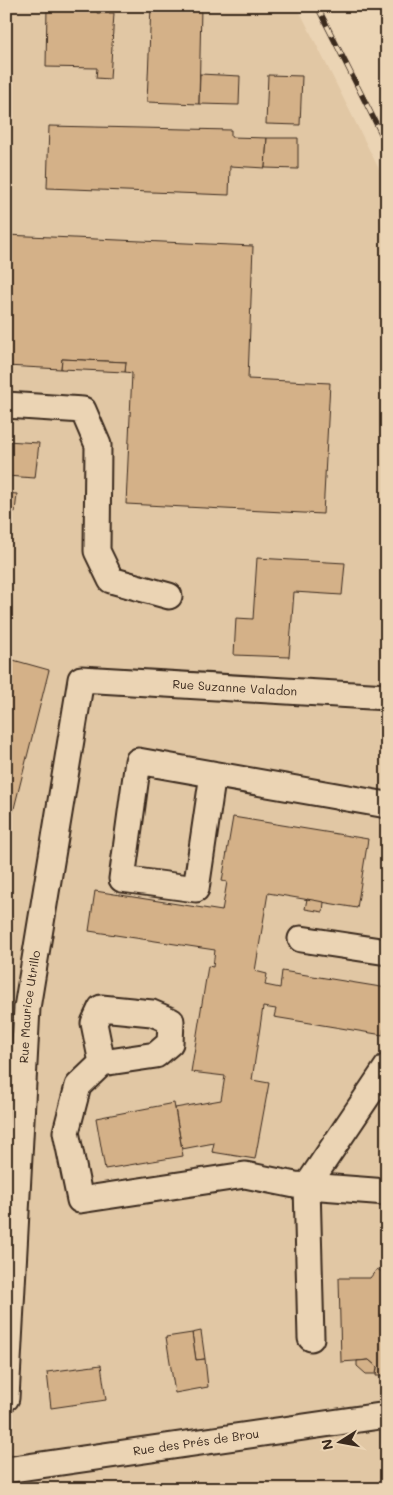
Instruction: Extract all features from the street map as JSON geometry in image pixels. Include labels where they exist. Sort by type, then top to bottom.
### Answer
[{"type":"street","points":[[6,405],[83,410],[98,445],[97,550],[111,580],[169,596]]},
{"type":"street","name":"Rue Suzanne Valadon","points":[[81,679],[387,697]]},
{"type":"street","name":"Rue Maurice Utrillo","points":[[6,1398],[27,1008],[81,679]]},
{"type":"street","points":[[213,774],[196,890],[122,879],[138,761],[213,774],[387,805]]},
{"type":"street","points":[[301,939],[387,952]]},
{"type":"street","points":[[102,1063],[78,1086],[66,1132],[80,1200],[245,1175],[306,1186],[387,1192]]},
{"type":"street","points":[[311,1338],[306,1186],[387,1067]]},
{"type":"street","name":"Rue des Prés de Brou","points":[[6,1470],[387,1415]]},
{"type":"shaded area","points":[[6,6],[297,6],[387,185],[387,1489],[6,1489]]},
{"type":"building","points":[[47,6],[97,6],[97,13],[114,13],[110,79],[96,78],[97,68],[46,67]]},
{"type":"building","points":[[151,6],[201,6],[199,104],[147,102]]},
{"type":"building","points":[[200,74],[240,76],[239,105],[199,104]]},
{"type":"building","points":[[268,75],[302,76],[300,125],[266,124]]},
{"type":"building","points":[[49,126],[231,130],[231,137],[267,138],[265,168],[230,166],[229,195],[47,188]]},
{"type":"building","points":[[267,138],[298,138],[298,169],[265,168]]},
{"type":"building","points":[[6,235],[253,246],[248,379],[330,383],[323,514],[126,504],[132,373],[125,372],[126,362],[62,359],[61,369],[6,366]]},
{"type":"building","points":[[62,359],[126,362],[125,372],[61,369]]},
{"type":"building","points":[[6,441],[39,443],[35,478],[6,476]]},
{"type":"building","points":[[6,493],[17,494],[15,512],[6,511]]},
{"type":"building","points":[[257,558],[345,563],[342,595],[294,592],[289,657],[234,655],[236,618],[253,619]]},
{"type":"building","points":[[6,658],[49,670],[6,840]]},
{"type":"building","points":[[233,817],[368,839],[357,908],[268,893],[255,971],[267,974],[265,985],[280,988],[282,971],[387,988],[387,1014],[383,1035],[274,1017],[276,1009],[263,1007],[252,1080],[269,1083],[255,1159],[212,1152],[214,1143],[182,1149],[175,1108],[221,1100],[225,1076],[191,1072],[208,966],[213,967],[215,950],[89,931],[95,891],[222,911],[227,882],[222,881]]},
{"type":"building","points":[[307,899],[324,902],[323,912],[305,909]]},
{"type":"building","points":[[174,1103],[183,1156],[105,1169],[96,1118]]},
{"type":"building","points":[[377,1269],[387,1275],[387,1376],[376,1376],[377,1367],[369,1360],[341,1362],[339,1278],[370,1278]]},
{"type":"building","points":[[201,1331],[205,1359],[196,1360],[192,1333]]},
{"type":"building","points":[[192,1333],[196,1360],[205,1359],[208,1387],[175,1393],[166,1337]]},
{"type":"building","points":[[369,1360],[377,1367],[376,1374],[366,1374],[357,1366],[357,1361]]},
{"type":"building","points":[[101,1365],[106,1400],[51,1408],[47,1372]]},
{"type":"railway","points":[[317,6],[387,145]]}]
